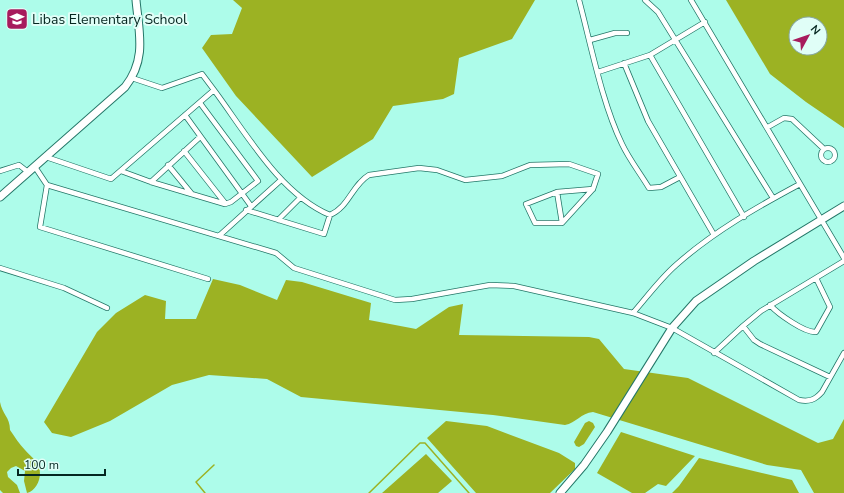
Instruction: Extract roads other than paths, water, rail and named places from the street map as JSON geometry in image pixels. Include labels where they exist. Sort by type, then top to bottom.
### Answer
[{"type":"main road","points":[[0,197],[125,87],[132,78],[138,66],[140,51],[136,0]]},
{"type":"main road","points":[[560,493],[584,466],[672,328],[696,301],[754,261],[844,206]]},
{"type":"street","points":[[580,0],[598,72],[614,126],[622,144],[649,188],[661,187],[680,177]]},
{"type":"street","points":[[645,0],[658,12],[773,198]]},
{"type":"street","points":[[691,0],[768,127],[844,260],[770,305],[743,326],[714,353]]},
{"type":"street","points":[[598,72],[650,55],[705,22]]},
{"type":"street","points":[[590,40],[615,33],[627,33]]},
{"type":"street","points":[[650,55],[744,217]]},
{"type":"street","points":[[624,63],[648,121],[714,235]]},
{"type":"street","points":[[132,78],[162,88],[202,74],[281,180],[300,198],[318,210],[330,215],[338,212],[362,179],[369,175],[419,168],[437,170],[465,180],[502,176],[530,166],[569,164],[598,174],[593,189],[562,223],[535,223],[526,204],[557,192],[593,189]]},
{"type":"street","points":[[46,157],[111,179],[214,90]]},
{"type":"street","points":[[121,171],[151,182],[226,204],[231,202],[258,181],[200,103]]},
{"type":"street","points":[[185,115],[251,206]]},
{"type":"street","points":[[768,127],[784,118],[792,119],[824,149]]},
{"type":"street","points":[[151,182],[200,137]]},
{"type":"street","points":[[184,151],[226,204]]},
{"type":"street","points":[[0,171],[19,165],[28,172]]},
{"type":"street","points":[[168,165],[191,194]]},
{"type":"street","points":[[35,167],[47,184],[276,253],[294,268],[395,300],[412,299],[490,285],[514,286],[633,313],[672,328],[798,400],[811,401],[818,397],[844,353]]},
{"type":"street","points":[[220,235],[281,180]]},
{"type":"street","points":[[47,184],[40,227],[208,279]]},
{"type":"street","points":[[633,313],[676,266],[714,235],[773,198],[800,184]]},
{"type":"street","points":[[557,192],[562,223]]},
{"type":"street","points":[[278,220],[300,198]]},
{"type":"street","points":[[246,210],[324,234],[330,215]]},
{"type":"street","points":[[0,268],[64,288],[107,308]]},
{"type":"street","points":[[770,305],[779,314],[810,331],[816,332],[830,307],[816,278]]},
{"type":"street","points":[[743,326],[760,344],[830,377]]},
{"type":"waterway","points":[[369,493],[420,443],[425,443],[469,493]]},
{"type":"waterway","points":[[205,493],[196,482],[214,465]]},
{"type":"place","name":"Libas Elementary School","points":[[17,19]]}]
